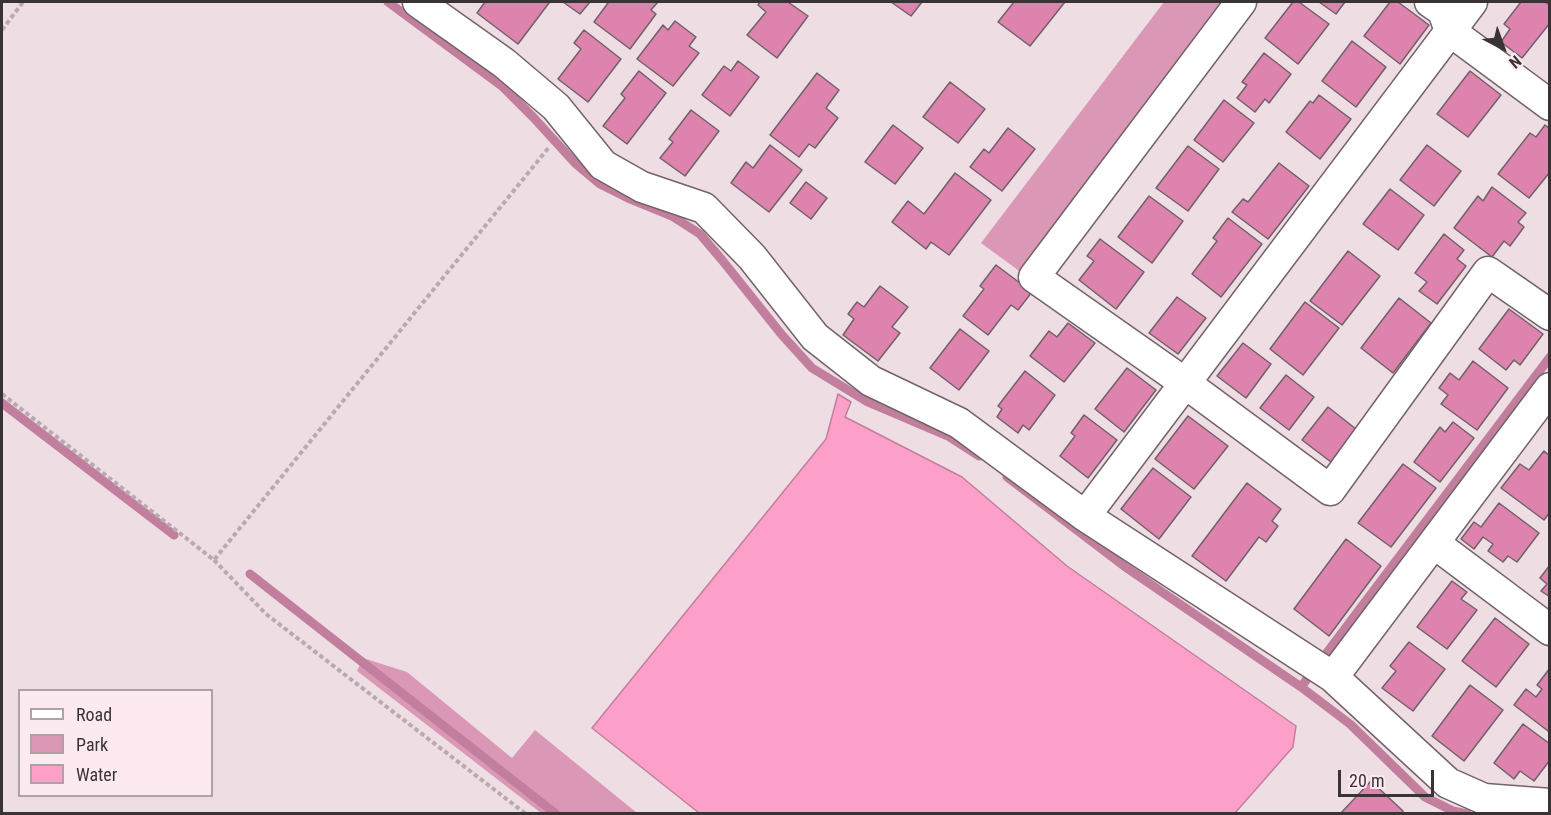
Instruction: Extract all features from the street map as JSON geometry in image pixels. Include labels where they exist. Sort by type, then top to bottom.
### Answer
[{"type":"street","points":[[420,2],[504,63],[556,107],[603,165],[642,187],[704,208],[752,257],[815,337],[871,381],[959,423],[1085,516],[1322,670],[1448,783],[1484,799],[1550,804]]},
{"type":"street","points":[[1241,2],[1034,277],[1185,383],[1330,490],[1488,272],[1550,315]]},
{"type":"street","points":[[1430,2],[1443,11],[1450,31],[1550,105]]},
{"type":"street","points":[[1085,516],[1472,2]]},
{"type":"street","points":[[1322,670],[1434,543],[1544,408]]},
{"type":"street","points":[[1434,543],[1550,630]]},
{"type":"path","points":[[2,30],[23,2]]},
{"type":"path","points":[[214,560],[545,150]]},
{"type":"path","points":[[2,394],[214,560],[266,614],[526,813]]},
{"type":"green space","points":[[1164,2],[1226,2],[1022,273],[981,243]]},
{"type":"green space","points":[[363,658],[407,672],[512,758],[535,730],[637,813],[541,813],[357,671]]},
{"type":"water","points":[[838,394],[851,402],[845,417],[962,477],[1067,566],[1296,726],[1293,747],[1235,813],[699,813],[592,728],[826,439]]},
{"type":"building","points":[[485,2],[549,3],[518,44],[477,13]]},
{"type":"building","points":[[563,2],[590,2],[580,14]]},
{"type":"building","points":[[605,2],[658,2],[651,10],[656,14],[630,49],[594,22],[608,3]]},
{"type":"building","points":[[760,2],[788,2],[808,16],[777,58],[747,35],[766,12],[758,5]]},
{"type":"building","points":[[891,2],[922,2],[911,16]]},
{"type":"building","points":[[1014,2],[1065,2],[1030,46],[998,22]]},
{"type":"building","points":[[1293,2],[1299,2],[1329,24],[1298,64],[1265,38]]},
{"type":"building","points":[[1319,2],[1345,2],[1336,14]]},
{"type":"building","points":[[1390,2],[1398,2],[1429,25],[1400,64],[1364,36]]},
{"type":"building","points":[[1521,2],[1545,2],[1550,5],[1550,23],[1522,58],[1501,42],[1510,29],[1504,24]]},
{"type":"building","points":[[675,21],[696,37],[689,46],[699,53],[673,86],[637,59],[663,25],[668,30]]},
{"type":"building","points":[[584,30],[621,59],[588,102],[558,79],[581,49],[574,43]]},
{"type":"building","points":[[1352,41],[1386,67],[1356,107],[1322,81]]},
{"type":"building","points":[[1264,53],[1291,74],[1269,103],[1265,99],[1255,112],[1237,98],[1247,85],[1242,82]]},
{"type":"building","points":[[738,61],[759,77],[730,116],[702,95],[724,66],[731,71]]},
{"type":"building","points":[[639,71],[666,93],[627,144],[603,126],[625,98],[621,94]]},
{"type":"building","points":[[1470,71],[1501,95],[1468,137],[1437,114]]},
{"type":"building","points":[[817,73],[839,90],[826,108],[838,118],[815,148],[809,144],[799,157],[770,135]]},
{"type":"building","points":[[950,82],[985,109],[958,143],[923,117]]},
{"type":"building","points":[[1319,95],[1351,119],[1320,159],[1286,132],[1310,101],[1313,103]]},
{"type":"building","points":[[1224,100],[1254,123],[1223,162],[1194,140]]},
{"type":"building","points":[[691,110],[719,131],[685,176],[660,158],[673,142],[669,139]]},
{"type":"building","points":[[893,125],[923,148],[895,184],[865,162]]},
{"type":"building","points":[[1545,125],[1550,129],[1550,172],[1529,198],[1498,174],[1530,133],[1536,137]]},
{"type":"building","points":[[1008,128],[1035,149],[1002,191],[970,167],[984,149],[989,153]]},
{"type":"building","points":[[770,145],[802,170],[769,212],[731,183],[746,162],[753,168]]},
{"type":"building","points":[[1427,145],[1461,171],[1434,206],[1400,180]]},
{"type":"building","points":[[1188,146],[1219,169],[1188,211],[1156,188]]},
{"type":"building","points":[[1279,163],[1309,186],[1268,239],[1232,212],[1243,199],[1248,202]]},
{"type":"building","points":[[955,173],[991,200],[949,255],[931,242],[926,249],[892,222],[908,201],[924,214]]},
{"type":"building","points":[[806,182],[827,198],[811,219],[790,203]]},
{"type":"building","points":[[1492,187],[1526,213],[1518,222],[1524,227],[1510,246],[1504,241],[1492,257],[1454,228],[1478,196],[1483,201]]},
{"type":"building","points":[[1390,189],[1424,215],[1398,250],[1363,224]]},
{"type":"building","points":[[1149,196],[1183,221],[1152,263],[1118,237]]},
{"type":"building","points":[[1228,218],[1262,244],[1221,297],[1192,274],[1217,241],[1213,238]]},
{"type":"building","points":[[1444,234],[1464,250],[1457,259],[1466,266],[1437,304],[1419,291],[1427,282],[1415,273]]},
{"type":"building","points":[[1100,239],[1144,272],[1116,309],[1079,280],[1094,261],[1087,256]]},
{"type":"building","points":[[1348,251],[1380,276],[1342,325],[1310,301]]},
{"type":"building","points":[[996,265],[1032,292],[1018,310],[1011,305],[988,335],[963,316],[984,289],[980,286]]},
{"type":"building","points":[[880,286],[908,307],[892,327],[900,333],[878,361],[843,335],[854,319],[848,314],[857,302],[864,307]]},
{"type":"building","points":[[1177,297],[1206,318],[1178,354],[1149,333]]},
{"type":"building","points":[[1399,298],[1431,323],[1393,373],[1361,348]]},
{"type":"building","points":[[1305,302],[1339,328],[1303,375],[1270,349]]},
{"type":"building","points":[[1509,309],[1543,334],[1520,365],[1514,360],[1506,370],[1479,349]]},
{"type":"building","points":[[1068,323],[1095,343],[1064,382],[1030,356],[1049,331],[1057,337]]},
{"type":"building","points":[[960,329],[989,351],[959,390],[930,368]]},
{"type":"building","points":[[1243,343],[1271,364],[1246,398],[1217,376]]},
{"type":"building","points":[[1473,361],[1508,388],[1477,430],[1441,404],[1448,395],[1439,388],[1450,373],[1459,380]]},
{"type":"building","points":[[1127,368],[1156,390],[1124,432],[1095,409]]},
{"type":"building","points":[[1025,371],[1055,395],[1029,430],[1023,425],[1018,433],[997,417],[1002,409],[998,406]]},
{"type":"building","points":[[1286,375],[1314,397],[1289,430],[1260,408]]},
{"type":"building","points":[[1328,407],[1356,429],[1331,462],[1302,440]]},
{"type":"building","points":[[1084,415],[1117,440],[1088,478],[1060,456],[1075,436],[1071,433]]},
{"type":"building","points":[[1188,416],[1228,446],[1194,489],[1155,459]]},
{"type":"building","points":[[1453,422],[1474,438],[1440,482],[1414,462],[1440,427],[1445,432]]},
{"type":"building","points":[[1544,451],[1550,456],[1550,512],[1544,520],[1501,488],[1520,464],[1529,470]]},
{"type":"building","points":[[1403,464],[1436,488],[1391,547],[1358,523]]},
{"type":"building","points":[[1153,468],[1191,497],[1159,539],[1121,509]]},
{"type":"building","points":[[1247,483],[1281,509],[1272,521],[1278,526],[1266,542],[1259,537],[1226,581],[1192,556]]},
{"type":"building","points":[[1499,503],[1539,533],[1517,562],[1508,556],[1503,562],[1488,551],[1493,544],[1483,537],[1474,549],[1461,539],[1474,522],[1481,527]]},
{"type":"building","points":[[1346,539],[1381,566],[1329,636],[1294,609]]},
{"type":"building","points":[[1550,565],[1550,597],[1541,591],[1547,584],[1540,578]]},
{"type":"building","points":[[1452,581],[1467,592],[1461,599],[1477,610],[1447,649],[1417,627]]},
{"type":"building","points":[[1495,618],[1529,644],[1496,687],[1462,661]]},
{"type":"building","points":[[1409,642],[1445,669],[1413,711],[1382,688],[1396,671],[1390,666]]},
{"type":"building","points":[[1550,668],[1550,729],[1548,731],[1514,705],[1526,689],[1536,697],[1542,689],[1537,685]]},
{"type":"building","points":[[1470,685],[1503,710],[1464,761],[1432,736]]},
{"type":"building","points":[[1523,724],[1550,744],[1550,760],[1534,781],[1520,771],[1514,779],[1494,763]]},
{"type":"building","points":[[1371,781],[1403,811],[1401,814],[1340,814]]},
{"type":"waterway","points":[[388,2],[503,87],[575,163],[600,184],[672,216],[700,234],[782,335],[812,368],[866,401],[948,436],[979,456]]},
{"type":"waterway","points":[[1301,687],[1550,357]]},
{"type":"waterway","points":[[2,403],[174,535]]},
{"type":"waterway","points":[[1007,477],[1124,566],[1301,687],[1350,724],[1425,797],[1453,811],[1467,814]]},
{"type":"waterway","points":[[250,574],[556,814]]}]
